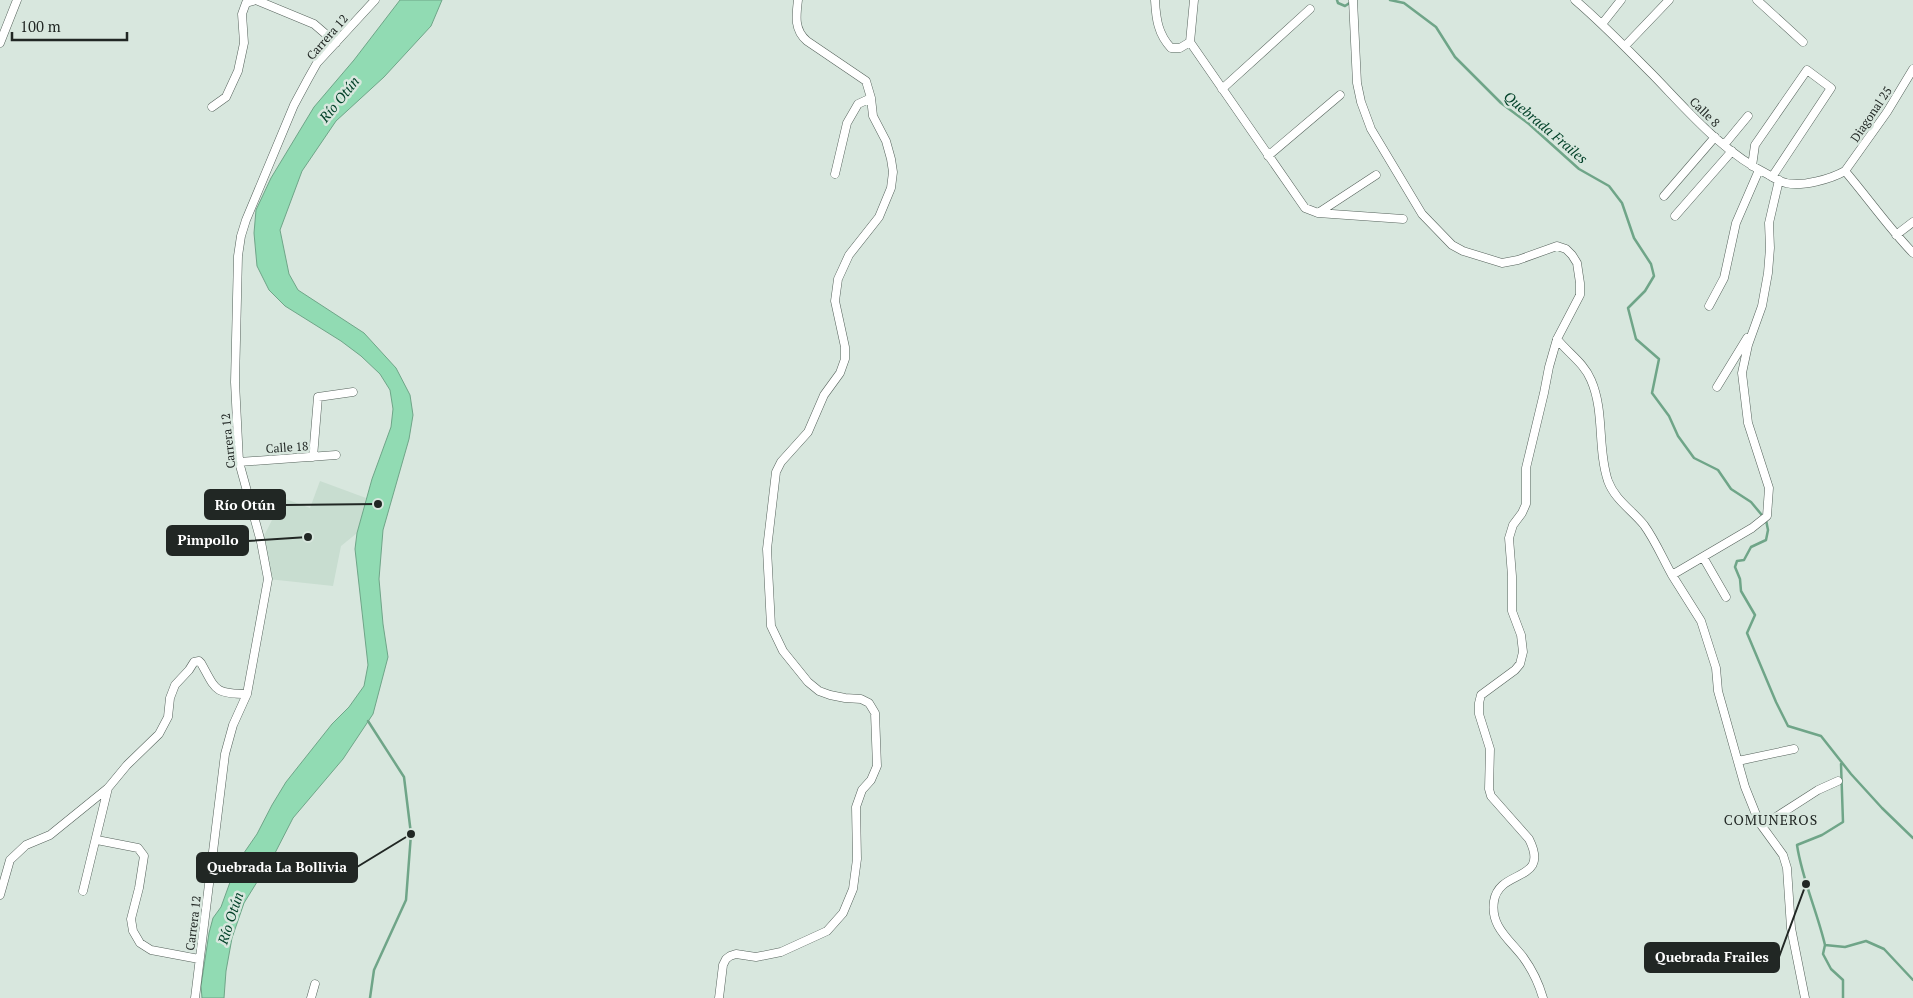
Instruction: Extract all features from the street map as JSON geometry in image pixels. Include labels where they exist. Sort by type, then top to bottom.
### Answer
[{"type":"street","points":[[0,43],[17,0]]},
{"type":"street","points":[[212,107],[226,97],[238,71],[244,43],[242,14],[246,3],[256,0],[314,24],[336,42]]},
{"type":"street","points":[[719,998],[723,965],[730,956],[736,954],[756,957],[781,952],[827,931],[843,913],[853,889],[856,859],[856,807],[862,790],[871,780],[877,766],[875,713],[869,703],[861,699],[845,698],[819,690],[808,682],[783,651],[771,626],[767,548],[776,472],[781,462],[808,432],[824,395],[840,373],[845,359],[845,347],[835,301],[838,279],[849,255],[879,216],[890,188],[893,172],[886,141],[873,116],[871,98],[866,81],[807,41],[800,33],[796,19],[798,0]]},
{"type":"street","points":[[1155,0],[1157,27],[1165,41],[1171,48],[1180,48],[1190,42]]},
{"type":"street","points":[[1194,0],[1190,42],[1305,208],[1318,212],[1403,219]]},
{"type":"street","points":[[1353,0],[1357,83],[1361,102],[1371,129],[1422,214],[1452,245],[1463,251],[1502,263],[1518,260],[1557,246],[1566,249],[1572,255],[1578,270],[1580,294],[1557,339],[1526,468],[1526,504],[1513,525],[1509,538],[1512,611],[1521,635],[1523,652],[1520,664],[1515,670],[1481,695],[1479,703],[1480,714],[1490,750],[1490,789],[1492,796],[1529,839],[1533,847],[1535,859],[1534,865],[1528,872],[1501,886],[1495,894],[1493,910],[1496,924],[1524,958],[1543,998]]},
{"type":"street","points":[[1602,24],[1621,0]]},
{"type":"street","points":[[1624,46],[1669,0]]},
{"type":"street","points":[[1757,0],[1803,42]]},
{"type":"street","name":"Carrera 12","points":[[195,998],[225,754],[246,694],[268,579],[262,542],[239,462],[235,382],[238,256],[241,236],[294,105],[317,64],[372,1]]},
{"type":"street","name":"Calle 8","points":[[1578,1],[1715,137],[1732,152],[1756,168],[1786,184],[1799,184],[1835,176],[1845,171]]},
{"type":"street","points":[[1222,89],[1310,9]]},
{"type":"street","name":"Diagonal 25","points":[[1845,171],[1887,112],[1913,69]]},
{"type":"street","points":[[1672,575],[1766,518],[1769,488],[1748,423],[1742,373],[1748,345],[1762,306],[1768,273],[1769,223],[1775,178],[1831,88],[1807,70],[1755,145],[1756,168],[1736,223],[1724,278],[1709,306]]},
{"type":"street","points":[[1268,156],[1340,94]]},
{"type":"street","points":[[835,174],[847,122],[858,104],[871,98]]},
{"type":"street","points":[[1724,145],[1748,116]]},
{"type":"street","points":[[1664,196],[1715,137]]},
{"type":"street","points":[[1675,216],[1732,152]]},
{"type":"street","points":[[1845,171],[1871,201],[1896,235],[1913,253]]},
{"type":"street","points":[[1318,212],[1376,175]]},
{"type":"street","points":[[1896,235],[1913,222]]},
{"type":"street","points":[[1717,387],[1756,324]]},
{"type":"street","points":[[1557,339],[1583,366],[1591,380],[1598,404],[1605,467],[1609,482],[1617,497],[1644,526],[1701,622],[1716,668],[1718,691],[1745,787],[1762,826],[1783,855],[1787,868],[1791,928],[1806,998]]},
{"type":"street","points":[[313,457],[318,397],[321,395],[353,392]]},
{"type":"street","name":"Calle 18","points":[[239,462],[336,455]]},
{"type":"street","points":[[1703,557],[1726,597]]},
{"type":"street","points":[[0,895],[10,860],[26,845],[50,835],[108,788],[127,765],[159,734],[168,717],[170,698],[174,685],[194,662],[199,661],[201,663],[211,683],[217,690],[228,694],[246,694]]},
{"type":"street","points":[[1738,761],[1794,749]]},
{"type":"street","points":[[1762,826],[1818,790],[1838,781]]},
{"type":"street","points":[[82,891],[97,840],[108,788]]},
{"type":"street","points":[[97,840],[138,848],[144,856],[139,888],[131,919],[133,931],[140,942],[151,950],[199,960]]},
{"type":"street","points":[[311,998],[315,984]]},
{"type":"shaded area","points":[[320,481],[366,498],[357,533],[341,546],[333,586],[268,579],[261,542],[283,498],[310,508]]},
{"type":"water","name":"Río Otún","points":[[400,0],[442,0],[431,26],[384,77],[336,121],[302,171],[280,230],[289,274],[298,290],[364,333],[396,368],[410,395],[413,415],[409,439],[383,530],[379,579],[388,657],[373,714],[343,759],[293,818],[275,853],[244,903],[232,938],[226,971],[224,998],[202,998],[201,986],[209,933],[213,918],[221,907],[237,863],[257,834],[286,782],[332,724],[349,707],[364,686],[368,665],[355,549],[357,533],[372,479],[391,427],[393,409],[390,390],[380,374],[341,341],[285,306],[269,290],[257,266],[254,233],[256,210],[271,178],[314,107],[354,60]]},
{"type":"waterway","name":"Quebrada Frailes","points":[[1337,0],[1338,3],[1345,6],[1351,2]]},
{"type":"waterway","name":"Quebrada Frailes","points":[[1390,0],[1404,3],[1436,27],[1455,57],[1501,103],[1529,124],[1579,169],[1609,186],[1622,203],[1634,238],[1651,264],[1654,276],[1645,291],[1628,308],[1636,339],[1659,359],[1652,393],[1669,416],[1678,436],[1694,458],[1718,470],[1731,489],[1751,502],[1766,520],[1768,530],[1766,540],[1751,547],[1744,560],[1737,561],[1735,567],[1740,579],[1741,591],[1755,615],[1747,633],[1776,702],[1788,726],[1821,736],[1851,774],[1913,838]]},
{"type":"waterway","points":[[368,721],[404,777],[411,834],[406,900],[374,970],[370,998]]},
{"type":"waterway","name":"Quebrada Frailes","points":[[1841,764],[1843,822],[1822,835],[1797,845],[1802,870],[1825,945],[1845,947],[1866,941],[1884,949],[1913,980]]},
{"type":"waterway","name":"Quebrada Frailes","points":[[1825,945],[1823,954],[1831,969],[1843,980],[1843,998]]},
{"type":"place","name":"Río Otún","points":[[378,504]]},
{"type":"place","name":"Pimpollo","points":[[308,537]]},
{"type":"place","name":"Quebrada La Bollivia","points":[[411,834]]},
{"type":"place","name":"Quebrada Frailes","points":[[1806,884]]},
{"type":"district","name":"COMUNEROS","points":[[1771,819]]}]
